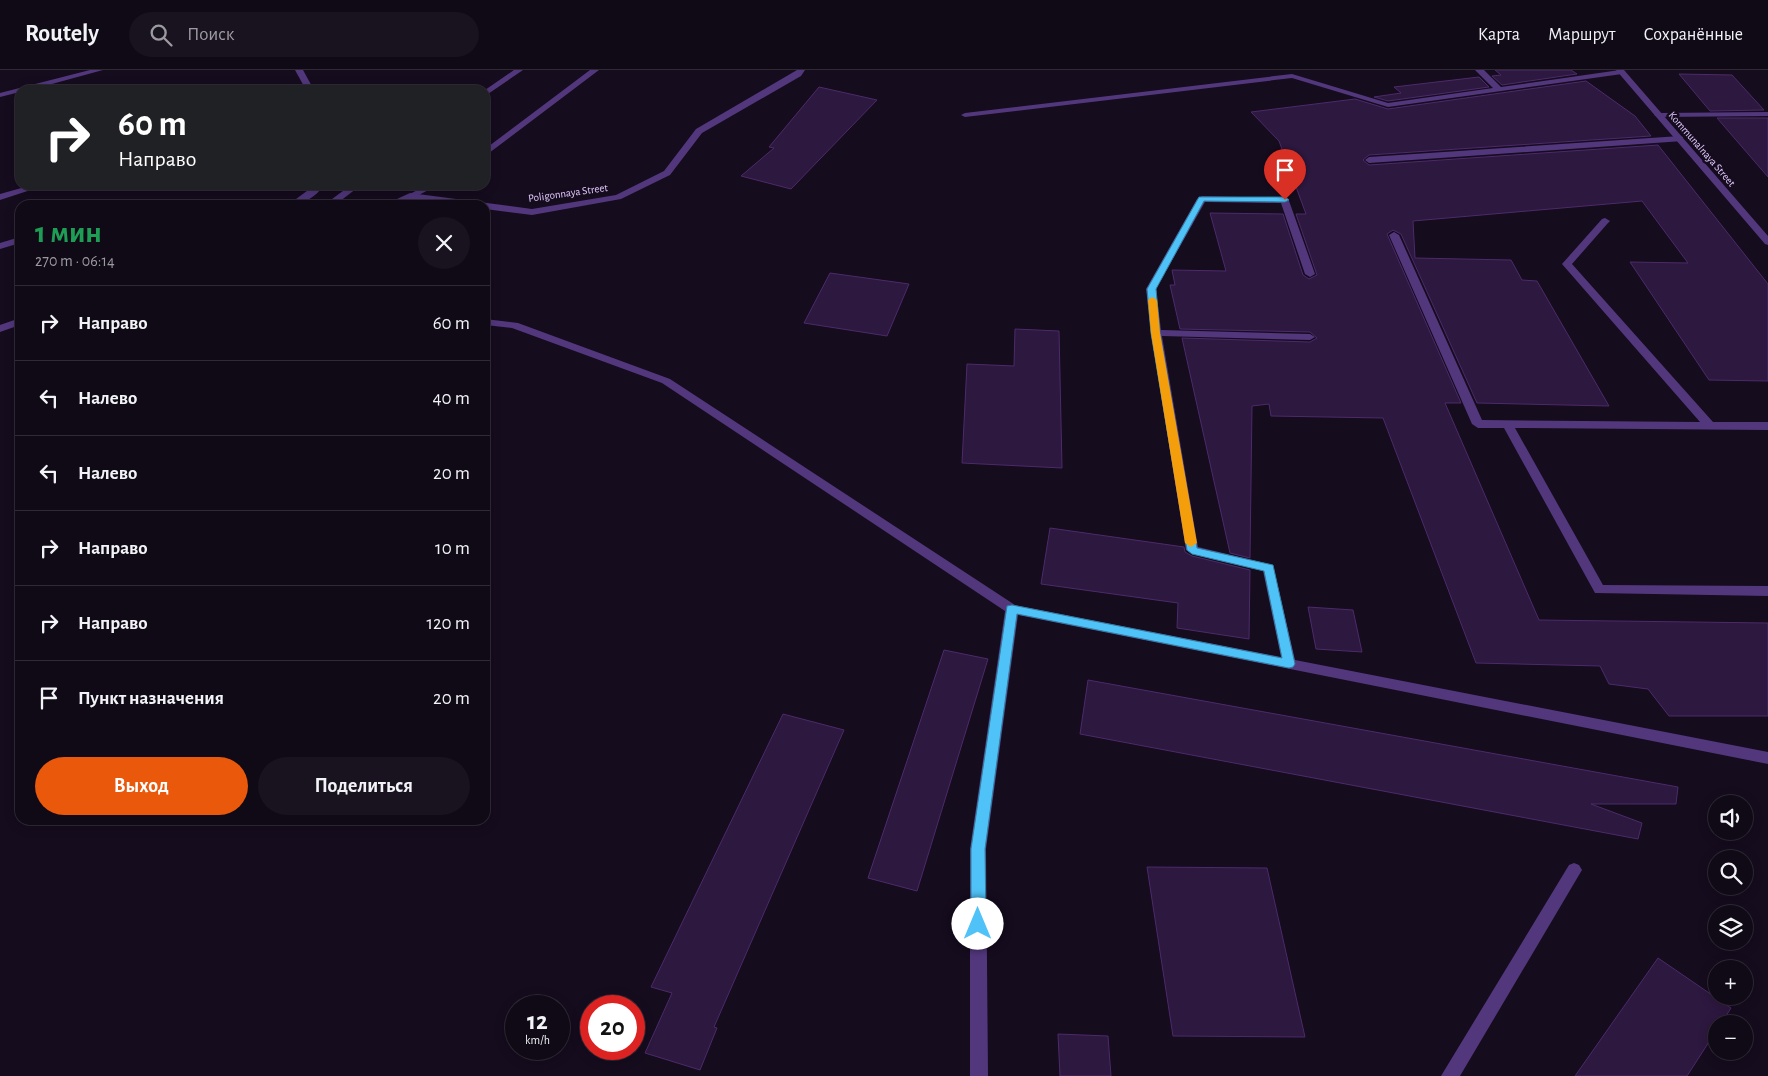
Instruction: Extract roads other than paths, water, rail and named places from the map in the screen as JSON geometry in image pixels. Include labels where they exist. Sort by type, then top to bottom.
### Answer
[{"type":"street","points":[[40,85],[99,70]]},
{"type":"street","points":[[299,70],[307,85]]},
{"type":"street","points":[[490,90],[518,70]]},
{"type":"street","points":[[490,149],[595,70]]},
{"type":"street","name":"Poligonnaya Street","points":[[490,206],[532,212],[618,197],[667,173],[699,131],[798,74],[801,70]]},
{"type":"street","points":[[1479,70],[1500,90]]},
{"type":"street","points":[[965,115],[1293,73],[1388,105],[1621,71]]},
{"type":"street","name":"Kommunalnaya Street","points":[[1621,71],[1768,242]]},
{"type":"street","points":[[0,95],[15,91]]},
{"type":"street","points":[[1658,115],[1768,114]]},
{"type":"street","points":[[1368,160],[1680,140]]},
{"type":"street","points":[[0,196],[23,190]]},
{"type":"street","points":[[301,200],[316,190]]},
{"type":"street","points":[[336,200],[350,190]]},
{"type":"street","points":[[401,200],[423,190]]},
{"type":"street","name":"Poligonnaya Street","points":[[410,196],[440,200]]},
{"type":"street","points":[[1289,664],[1269,568],[1192,550],[1156,333],[1151,289],[1202,199],[1285,200],[1310,274]]},
{"type":"street","points":[[1605,221],[1567,264],[1710,426]]},
{"type":"street","points":[[1394,235],[1478,424],[1768,426]]},
{"type":"street","points":[[0,246],[15,242]]},
{"type":"street","points":[[0,328],[15,323]]},
{"type":"street","points":[[490,323],[514,325],[666,381],[1012,609],[1768,758]]},
{"type":"street","points":[[1156,333],[1310,337]]},
{"type":"street","points":[[1508,424],[1599,590],[1768,591]]},
{"type":"street","points":[[979,1076],[978,849],[1012,609]]},
{"type":"street","points":[[1450,1076],[1574,870]]}]
